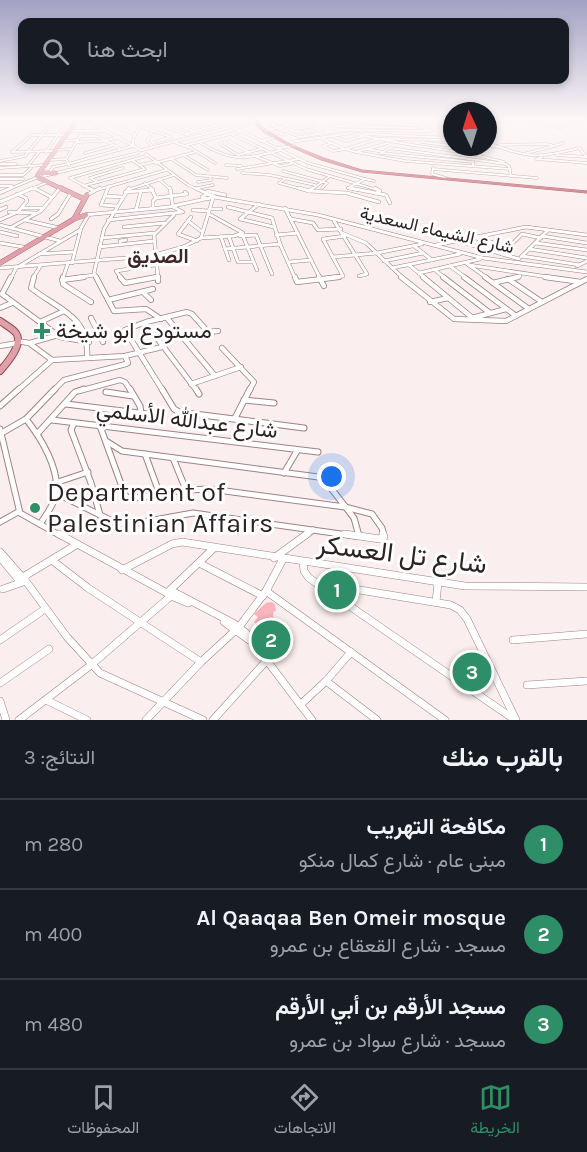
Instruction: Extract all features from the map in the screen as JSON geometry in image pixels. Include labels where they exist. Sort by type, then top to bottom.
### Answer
[{"type":"highway","points":[[312,154],[327,162],[347,168],[381,174],[587,192]]},
{"type":"highway","points":[[315,154],[341,165],[374,172],[452,180],[445,179]]},
{"type":"highway","points":[[445,179],[587,192]]},
{"type":"highway","points":[[463,180],[458,180],[490,184]]},
{"type":"main road","points":[[42,176],[53,154]]},
{"type":"main road","points":[[42,176],[53,173]]},
{"type":"main road","points":[[2,260],[57,229],[77,214],[84,196],[60,188],[42,176]]},
{"type":"main road","points":[[77,214],[88,214]]},
{"type":"main road","points":[[77,214],[88,214]]},
{"type":"main road","points":[[0,321],[14,333],[17,342],[0,371]]},
{"type":"street","points":[[0,166],[27,154]]},
{"type":"street","points":[[0,175],[23,175],[38,154]]},
{"type":"street","points":[[53,173],[53,167],[67,162],[70,154]]},
{"type":"street","points":[[80,161],[84,154]]},
{"type":"street","points":[[48,160],[80,161],[104,154]]},
{"type":"street","points":[[53,173],[135,154]]},
{"type":"street","points":[[53,173],[135,154]]},
{"type":"street","points":[[94,191],[72,181],[71,177],[132,160],[139,154]]},
{"type":"street","points":[[143,154],[208,197]]},
{"type":"street","points":[[139,165],[189,154]]},
{"type":"street","points":[[198,154],[215,163]]},
{"type":"street","points":[[219,154],[236,160],[246,160],[267,154]]},
{"type":"street","points":[[238,154],[246,160]]},
{"type":"street","points":[[241,155],[247,154]]},
{"type":"street","points":[[270,154],[306,169],[378,189],[376,193]]},
{"type":"street","points":[[288,154],[315,166],[374,182]]},
{"type":"street","points":[[364,154],[435,164],[473,162],[506,164]]},
{"type":"street","points":[[376,156],[380,154]]},
{"type":"street","points":[[405,154],[438,156],[510,169]]},
{"type":"street","points":[[527,154],[543,157]]},
{"type":"street","points":[[587,157],[552,154],[536,159],[587,163]]},
{"type":"street","points":[[183,155],[208,170]]},
{"type":"street","points":[[97,156],[117,164],[137,178]]},
{"type":"street","points":[[438,156],[432,174],[445,179]]},
{"type":"street","points":[[484,156],[501,160],[510,169],[511,176]]},
{"type":"street","points":[[257,157],[271,164],[283,166],[292,164]]},
{"type":"street","points":[[170,159],[196,175],[226,178]]},
{"type":"street","points":[[237,169],[299,159]]},
{"type":"street","points":[[83,186],[145,169],[132,160]]},
{"type":"street","points":[[233,166],[236,160]]},
{"type":"street","points":[[10,161],[28,167],[42,176]]},
{"type":"street","points":[[67,162],[73,168]]},
{"type":"street","points":[[0,166],[16,164]]},
{"type":"street","points":[[226,165],[268,168]]},
{"type":"street","points":[[0,166],[28,167]]},
{"type":"street","points":[[315,166],[296,172],[327,183],[323,187]]},
{"type":"street","points":[[98,182],[90,178],[123,168]]},
{"type":"street","points":[[433,169],[537,178]]},
{"type":"street","points":[[84,196],[166,170]]},
{"type":"street","points":[[283,171],[311,177]]},
{"type":"street","points":[[242,173],[267,174],[285,178],[323,187],[336,194]]},
{"type":"street","points":[[161,319],[148,309],[115,312],[94,275],[99,247],[108,220],[125,192],[129,188],[173,175]]},
{"type":"street","points":[[2,190],[42,176]]},
{"type":"street","points":[[0,202],[33,188],[42,176]]},
{"type":"street","points":[[2,190],[42,176]]},
{"type":"street","points":[[309,191],[321,180],[330,176]]},
{"type":"street","points":[[198,182],[211,180],[210,177]]},
{"type":"street","points":[[285,178],[279,183],[321,194],[350,194],[364,200],[379,202]]},
{"type":"street","points":[[0,179],[23,179]]},
{"type":"street","points":[[159,179],[170,188],[173,207]]},
{"type":"street","points":[[365,179],[348,187],[387,196],[390,203]]},
{"type":"street","points":[[145,183],[153,190],[156,198]]},
{"type":"street","points":[[194,189],[213,185]]},
{"type":"street","points":[[110,186],[101,206],[117,206]]},
{"type":"street","points":[[33,188],[51,197]]},
{"type":"street","points":[[10,228],[38,213],[60,188]]},
{"type":"street","points":[[194,189],[208,194],[209,211],[199,240]]},
{"type":"street","points":[[194,189],[243,199]]},
{"type":"street","points":[[194,189],[200,195],[194,202]]},
{"type":"street","points":[[125,192],[153,190]]},
{"type":"street","points":[[136,210],[141,191]]},
{"type":"street","points":[[156,198],[185,195],[185,192]]},
{"type":"street","points":[[51,219],[58,214],[71,193]]},
{"type":"street","points":[[16,212],[28,200],[17,194]]},
{"type":"street","points":[[105,196],[122,197]]},
{"type":"street","points":[[62,280],[88,214],[173,207],[208,197]]},
{"type":"street","points":[[187,204],[208,197]]},
{"type":"street","name":"شارع الشيماء السعدية","points":[[208,197],[243,199],[284,208]]},
{"type":"street","name":"شارع الشيماء السعدية","points":[[208,197],[295,210],[462,254],[587,272]]},
{"type":"street","points":[[153,209],[153,201],[156,198]]},
{"type":"street","points":[[259,204],[248,211],[241,220],[274,226]]},
{"type":"street","points":[[0,210],[6,207]]},
{"type":"street","points":[[108,220],[174,214],[183,211],[173,207]]},
{"type":"street","points":[[228,207],[271,217],[276,235],[297,282],[343,277],[323,239],[342,231],[350,224]]},
{"type":"street","points":[[0,220],[16,212],[43,208]]},
{"type":"street","points":[[284,208],[324,286]]},
{"type":"street","points":[[193,210],[221,209]]},
{"type":"street","points":[[0,210],[38,213]]},
{"type":"street","points":[[288,213],[295,210]]},
{"type":"street","points":[[209,211],[243,232],[232,237]]},
{"type":"street","points":[[155,265],[116,272],[126,284],[157,279],[155,233],[174,214]]},
{"type":"street","points":[[191,217],[177,234],[199,240]]},
{"type":"street","points":[[122,236],[127,219]]},
{"type":"street","points":[[291,219],[313,223],[318,230],[342,231],[362,240],[430,302],[450,317],[503,321],[587,279]]},
{"type":"street","points":[[332,219],[342,231],[367,273],[359,276]]},
{"type":"street","points":[[25,220],[57,229]]},
{"type":"street","points":[[188,221],[201,231]]},
{"type":"street","points":[[124,227],[165,223]]},
{"type":"street","points":[[257,230],[262,224]]},
{"type":"street","points":[[0,225],[60,241]]},
{"type":"street","points":[[433,246],[526,227],[587,235]]},
{"type":"street","points":[[80,230],[18,267],[2,291],[4,297],[58,335],[70,341],[89,342]]},
{"type":"street","points":[[515,263],[548,230]]},
{"type":"street","points":[[493,243],[505,231]]},
{"type":"street","points":[[0,232],[17,237],[6,244]]},
{"type":"street","points":[[102,238],[155,233]]},
{"type":"street","points":[[276,235],[298,233]]},
{"type":"street","points":[[502,254],[522,234],[587,243]]},
{"type":"street","points":[[0,268],[135,258],[155,255],[199,240],[256,235],[272,274]]},
{"type":"street","points":[[243,236],[256,270]]},
{"type":"street","points":[[221,237],[229,260]]},
{"type":"street","points":[[232,237],[233,248],[239,262],[252,262]]},
{"type":"street","points":[[474,237],[508,247]]},
{"type":"street","points":[[117,259],[120,241],[126,240]]},
{"type":"street","points":[[99,247],[154,241]]},
{"type":"street","points":[[459,241],[520,258],[580,265]]},
{"type":"street","points":[[0,243],[22,248]]},
{"type":"street","points":[[135,258],[136,243]]},
{"type":"street","points":[[536,243],[587,250]]},
{"type":"street","points":[[225,249],[280,244]]},
{"type":"street","points":[[333,257],[357,256],[423,244]]},
{"type":"street","points":[[414,246],[432,260]]},
{"type":"street","points":[[529,249],[587,260]]},
{"type":"street","points":[[37,254],[74,252]]},
{"type":"street","points":[[384,261],[423,253]]},
{"type":"street","points":[[392,268],[462,254]]},
{"type":"street","points":[[419,273],[468,264],[483,258]]},
{"type":"street","points":[[289,262],[311,260]]},
{"type":"street","points":[[570,270],[587,260]]},
{"type":"street","points":[[468,264],[581,282]]},
{"type":"street","points":[[468,264],[529,309]]},
{"type":"street","points":[[41,265],[32,280],[31,288],[79,321],[89,342],[87,358]]},
{"type":"street","points":[[409,265],[473,319]]},
{"type":"street","points":[[450,266],[516,316]]},
{"type":"street","points":[[435,270],[490,313]]},
{"type":"street","points":[[493,283],[522,274]]},
{"type":"street","points":[[62,280],[94,275]]},
{"type":"street","points":[[508,279],[542,302]]},
{"type":"street","points":[[62,280],[66,288],[91,302]]},
{"type":"street","points":[[108,300],[153,289]]},
{"type":"street","points":[[143,292],[151,300]]},
{"type":"street","points":[[430,302],[448,298]]},
{"type":"street","points":[[0,308],[12,303]]},
{"type":"street","points":[[473,319],[506,309]]},
{"type":"street","points":[[40,322],[64,311]]},
{"type":"street","points":[[218,331],[207,331],[190,312],[126,329],[176,411],[188,415],[235,418],[258,424],[304,428]]},
{"type":"street","points":[[91,318],[103,342]]},
{"type":"street","points":[[167,318],[215,376]]},
{"type":"street","points":[[150,329],[200,394]]},
{"type":"street","points":[[85,332],[97,330]]},
{"type":"street","points":[[0,346],[17,342],[29,343],[58,335]]},
{"type":"street","points":[[29,343],[52,360]]},
{"type":"street","points":[[0,405],[52,360],[125,356],[162,346]]},
{"type":"street","points":[[222,348],[254,382],[235,418]]},
{"type":"street","points":[[125,356],[128,362],[126,364],[64,380],[26,419],[0,432],[18,510],[122,570],[171,592],[236,628],[254,644],[312,720]]},
{"type":"street","points":[[191,384],[241,367]]},
{"type":"street","points":[[38,433],[77,391],[123,380],[140,406],[141,413]]},
{"type":"street","points":[[106,392],[134,396]]},
{"type":"street","points":[[244,400],[274,403]]},
{"type":"street","points":[[66,404],[155,415]]},
{"type":"street","points":[[26,419],[38,433],[48,455],[55,483],[56,493],[40,524]]},
{"type":"street","name":"شارع عبدالله الأسلمي","points":[[52,420],[318,452]]},
{"type":"street","points":[[75,423],[71,430],[76,448],[88,471],[100,515]]},
{"type":"street","points":[[56,493],[114,523],[127,524],[199,513],[383,538],[383,531],[374,516],[367,511],[345,507],[272,499],[220,489],[186,490],[132,500],[126,497],[100,426]]},
{"type":"street","points":[[105,440],[117,450],[341,480]]},
{"type":"street","points":[[284,473],[297,451]]},
{"type":"street","points":[[144,454],[160,495]]},
{"type":"street","points":[[173,458],[186,490]]},
{"type":"street","points":[[55,483],[88,471]]},
{"type":"street","points":[[324,479],[356,522],[359,536]]},
{"type":"street","points":[[0,518],[18,510]]},
{"type":"street","points":[[274,558],[313,530]]},
{"type":"street","name":"شارع تل العسكر","points":[[122,570],[175,543],[472,587],[587,588]]},
{"type":"street","points":[[2,590],[40,569],[76,545]]},
{"type":"street","points":[[19,720],[91,665],[141,622],[214,548]]},
{"type":"street","points":[[0,554],[91,665],[110,679],[203,720]]},
{"type":"street","points":[[146,720],[254,607],[265,593],[283,559]]},
{"type":"street","points":[[53,561],[88,588],[201,662]]},
{"type":"street","points":[[303,562],[305,573],[317,583],[515,720]]},
{"type":"street","points":[[199,563],[265,593],[445,720]]},
{"type":"street","points":[[436,602],[438,582]]},
{"type":"street","points":[[317,583],[455,607],[465,616],[515,720]]},
{"type":"street","points":[[0,640],[45,609]]},
{"type":"street","points":[[513,640],[587,634]]},
{"type":"street","points":[[0,683],[49,649]]},
{"type":"street","points":[[300,705],[326,681],[351,652]]},
{"type":"street","points":[[213,720],[267,660]]},
{"type":"street","points":[[326,681],[377,720]]},
{"type":"street","points":[[526,685],[587,681]]},
{"type":"street","points":[[46,700],[87,720]]},
{"type":"street","points":[[0,701],[6,720]]},
{"type":"shaded area","points":[[266,603],[275,604],[274,622],[263,620],[259,626],[254,622],[258,617],[254,614]]},
{"type":"place","name":"مستودع ابو شيخة","points":[[42,331]]},
{"type":"place","name":"Department of Palestinian Affairs","points":[[35,508]]},
{"type":"place","name":"مكافحة التهريب","points":[[337,590]]},
{"type":"place","name":"Al Qaaqaa Ben Omeir mosque","points":[[271,640]]},
{"type":"place","name":"مسجد الأرقم بن أبي الأرقم","points":[[472,672]]},
{"type":"district","name":"الصديق","points":[[158,256]]}]
